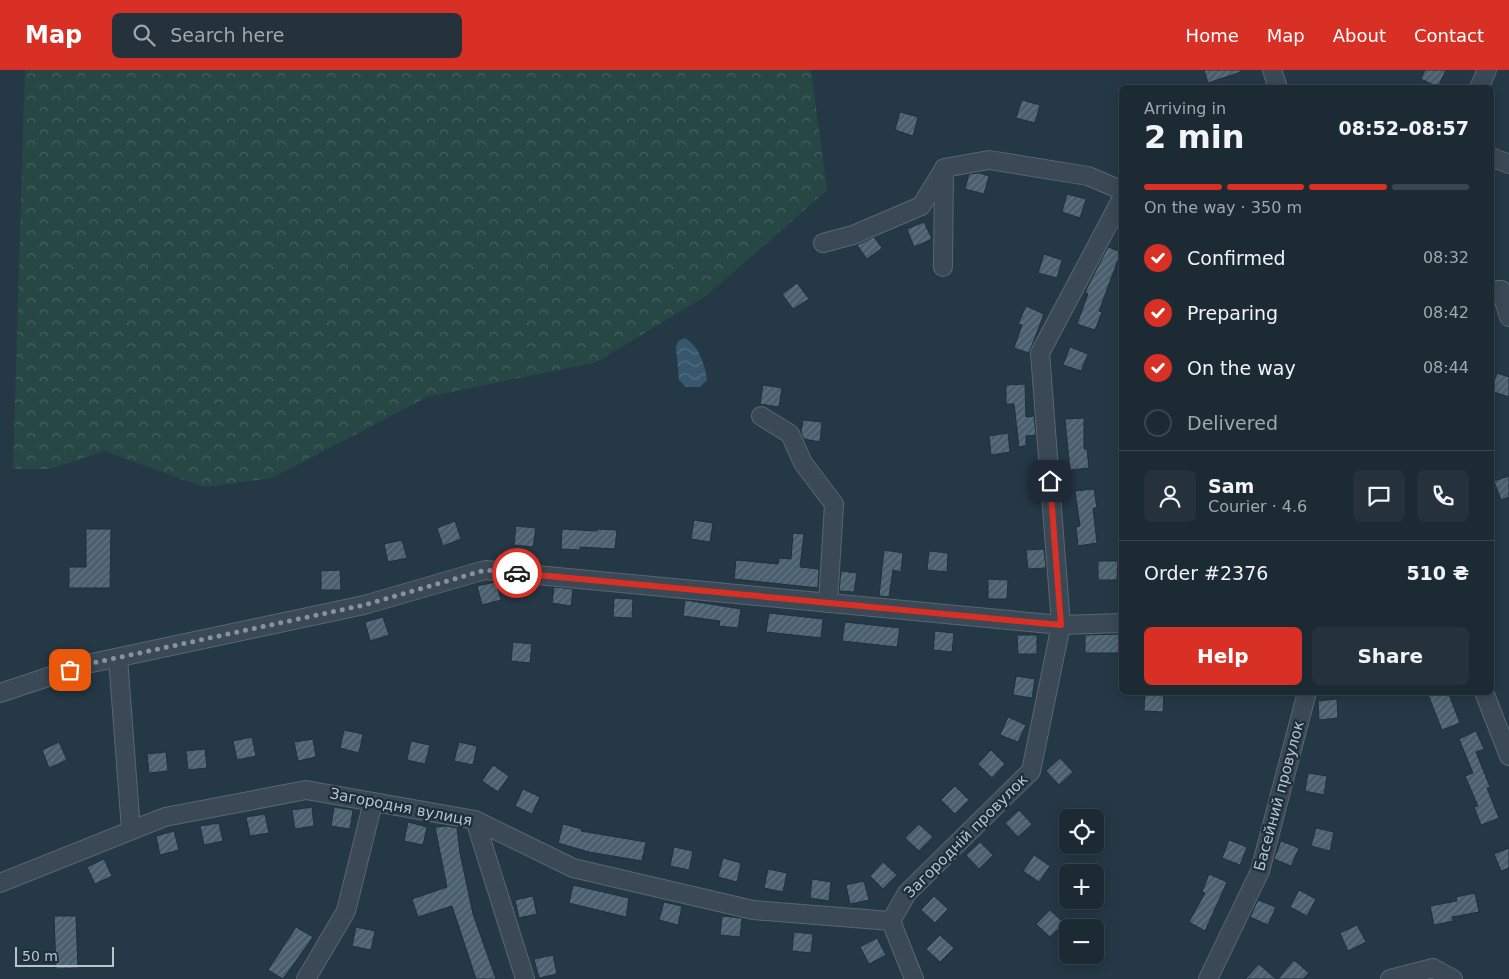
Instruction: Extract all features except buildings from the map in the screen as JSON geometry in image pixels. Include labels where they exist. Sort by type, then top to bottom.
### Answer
[{"type":"street","points":[[1272,70],[1277,85]]},
{"type":"street","points":[[1480,85],[1487,70]]},
{"type":"street","points":[[1494,158],[1509,164]]},
{"type":"street","points":[[823,243],[853,235],[921,206],[944,168],[989,160],[1088,176],[1119,189]]},
{"type":"street","points":[[943,267],[944,168]]},
{"type":"street","name":"Загородній провулок","points":[[891,921],[907,893],[1031,771],[1061,625],[1040,353],[1119,204]]},
{"type":"street","points":[[1494,290],[1500,290],[1509,317]]},
{"type":"street","points":[[761,416],[790,434],[803,463],[834,504],[828,603]]},
{"type":"street","points":[[0,693],[88,664],[364,605],[485,570],[1061,625],[1119,622]]},
{"type":"street","points":[[118,658],[131,830]]},
{"type":"street","name":"Басейний провулок","points":[[1208,979],[1260,871],[1306,695]]},
{"type":"street","points":[[1485,695],[1509,756]]},
{"type":"street","name":"Загородня вулиця","points":[[0,883],[165,817],[306,790],[475,820],[573,868],[753,910],[891,921]]},
{"type":"street","points":[[306,979],[346,911],[373,802]]},
{"type":"street","points":[[475,820],[525,979]]},
{"type":"street","points":[[891,921],[914,979]]},
{"type":"street","points":[[1390,979],[1433,968],[1453,979]]},
{"type":"green space","points":[[25,70],[811,70],[827,190],[707,295],[597,362],[427,397],[272,478],[204,487],[104,451],[51,469],[13,469]]},
{"type":"water","points":[[685,338],[698,351],[705,368],[707,380],[700,387],[686,387],[679,380],[676,347],[678,341]]},
{"type":"way so far","points":[[70,670],[88,664],[364,605],[485,570],[517,573]]},
{"type":"route","points":[[517,573],[1061,625],[1050,481]]}]
